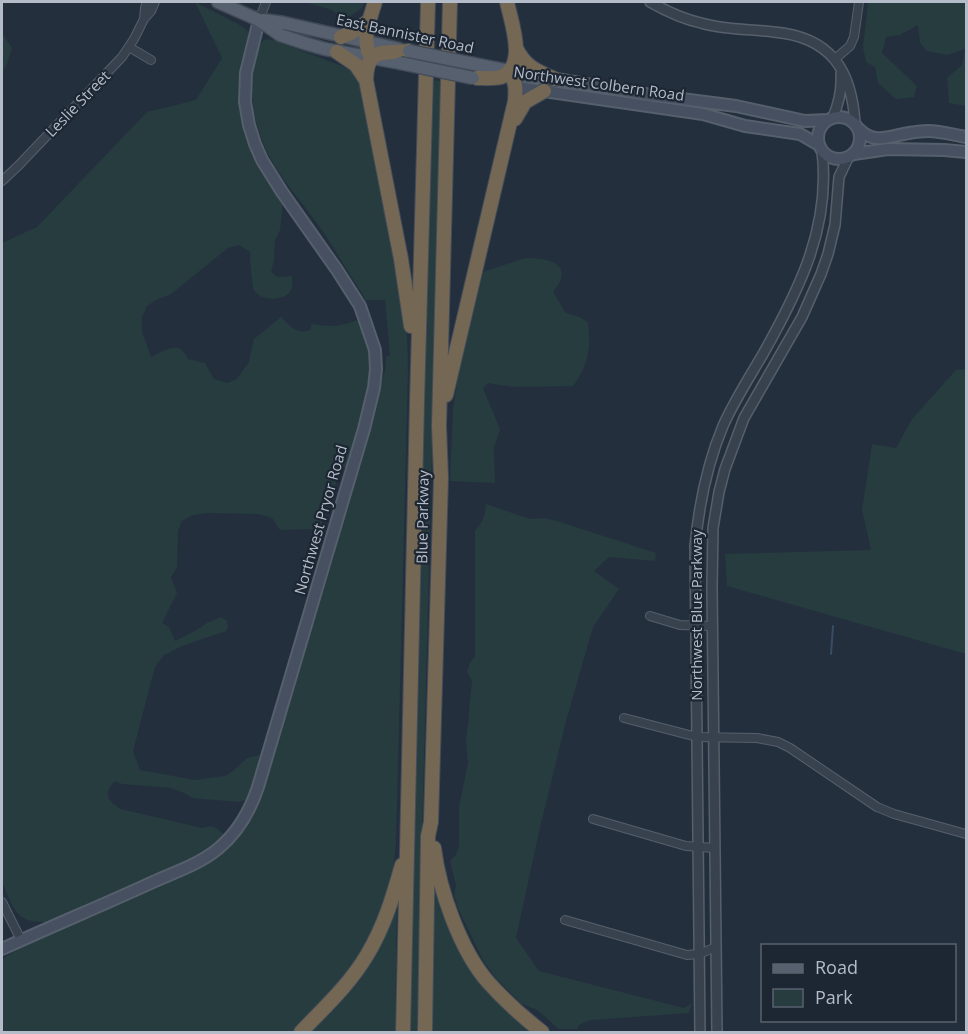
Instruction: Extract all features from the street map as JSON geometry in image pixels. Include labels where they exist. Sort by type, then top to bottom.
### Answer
[{"type":"highway","points":[[372,58],[367,50],[366,42],[375,2]]},
{"type":"highway","name":"Blue Parkway","points":[[403,1032],[428,2]]},
{"type":"highway","name":"Blue Parkway","points":[[425,1032],[428,836],[431,822],[441,478],[440,426],[450,2]]},
{"type":"highway","points":[[475,78],[501,76],[515,63],[516,48],[507,2]]},
{"type":"highway","points":[[341,37],[370,20]]},
{"type":"highway","points":[[516,48],[531,68],[555,79]]},
{"type":"highway","points":[[409,51],[373,56],[367,64],[366,80],[410,314],[417,402]]},
{"type":"highway","points":[[337,52],[356,65],[366,80]]},
{"type":"highway","points":[[440,426],[509,128],[516,87],[508,71]]},
{"type":"highway","points":[[509,128],[525,102],[544,91]]},
{"type":"highway","points":[[431,822],[436,862],[448,908],[458,933],[486,980],[542,1032]]},
{"type":"highway","points":[[302,1032],[366,957],[381,929],[393,898],[407,846]]},
{"type":"main road","name":"East Bannister Road","points":[[218,2],[259,20],[280,35],[337,52],[372,58]]},
{"type":"main road","name":"East Bannister Road","points":[[259,20],[284,23],[508,71]]},
{"type":"main road","name":"Northwest Pryor Road","points":[[2,949],[204,859],[228,840],[246,816],[258,787],[366,421],[376,369],[375,350],[360,306],[262,160],[249,125],[245,102],[246,73],[259,20]]},
{"type":"main road","name":"Northwest Colbern Road","points":[[372,58],[516,87],[703,114],[745,126],[793,132],[802,135],[821,148]]},
{"type":"main road","name":"Northwest Colbern Road","points":[[508,71],[651,95],[736,106],[805,121],[831,119]]},
{"type":"main road","points":[[966,137],[928,131],[874,138],[864,135],[849,119],[842,117],[831,119],[823,125],[818,138],[821,148],[834,159],[888,149],[966,152]]},
{"type":"main road","points":[[851,156],[858,149],[860,142],[861,136],[857,126]]},
{"type":"main road","name":"Northwest Pryor Road","points":[[2,954],[21,940]]},
{"type":"street","name":"Leslie Street","points":[[144,19],[147,2]]},
{"type":"street","name":"Leslie Street","points":[[2,181],[116,64],[129,47],[155,2]]},
{"type":"street","name":"Northwest Pryor Road","points":[[259,20],[266,2]]},
{"type":"street","points":[[650,2],[702,24],[777,32],[819,44],[838,64],[848,80],[857,126]]},
{"type":"street","points":[[831,119],[840,99],[842,84],[838,64],[854,37],[858,2]]},
{"type":"street","points":[[129,47],[151,60]]},
{"type":"street","name":"Northwest Blue Parkway","points":[[700,1032],[695,546],[701,499],[714,450],[734,404],[800,283],[815,239],[819,218],[825,173],[821,148]]},
{"type":"street","name":"Northwest Blue Parkway","points":[[717,1032],[713,528],[725,469],[744,418],[802,317],[821,274],[835,225],[839,177],[851,156]]},
{"type":"street","points":[[650,616],[680,625],[713,626]]},
{"type":"street","points":[[624,718],[697,737],[756,738],[778,742],[877,807],[966,834]]},
{"type":"street","points":[[593,819],[686,846],[716,848]]},
{"type":"street","points":[[2,902],[21,940]]},
{"type":"street","points":[[565,920],[687,955],[699,954],[716,947]]},
{"type":"green space","points":[[195,2],[248,31],[240,75],[241,108],[245,131],[256,159],[283,202],[271,272],[278,277],[292,276],[292,287],[288,294],[279,298],[267,298],[257,294],[253,287],[250,252],[239,245],[228,248],[171,294],[147,306],[142,317],[142,332],[151,357],[170,348],[178,348],[188,359],[205,363],[214,379],[227,383],[236,380],[249,362],[254,339],[281,317],[294,329],[301,331],[310,330],[312,324],[335,326],[357,320],[366,336],[370,353],[368,392],[348,466],[341,469],[320,527],[280,530],[272,518],[259,514],[205,513],[193,515],[182,521],[178,531],[177,568],[171,577],[177,593],[162,623],[169,627],[175,641],[221,617],[227,621],[228,627],[226,631],[182,646],[164,655],[155,667],[133,751],[140,770],[195,780],[225,776],[247,758],[260,755],[249,795],[246,800],[240,802],[193,798],[171,788],[122,784],[115,781],[109,790],[108,797],[121,809],[202,828],[214,827],[223,834],[223,838],[189,860],[45,922],[35,922],[27,920],[16,911],[2,882],[2,243],[37,227],[147,112],[196,100],[222,58]]},
{"type":"green space","points":[[305,2],[365,2],[359,10],[344,19],[332,10]]},
{"type":"green space","points":[[868,2],[966,2],[966,106],[949,103],[947,78],[962,65],[965,49],[947,55],[927,51],[920,43],[918,25],[900,35],[886,37],[882,53],[917,86],[914,97],[896,99],[878,83],[875,67],[866,62],[863,47]]},
{"type":"green space","points":[[2,33],[12,48],[6,67],[2,70]]},
{"type":"green space","points":[[268,39],[350,69],[360,77],[404,305],[408,371],[396,844],[390,888],[372,933],[350,969],[293,1032],[2,1032],[2,959],[25,945],[136,897],[220,853],[265,780],[334,556],[333,541],[366,443],[385,372],[386,356],[390,356],[385,300],[366,300],[322,230],[278,171],[262,140],[256,122],[253,82],[259,47]]},
{"type":"green space","points":[[432,80],[441,81],[439,175],[417,1032],[409,1032]]},
{"type":"green space","points":[[525,258],[550,261],[560,267],[562,272],[560,283],[553,292],[566,313],[588,322],[589,348],[586,363],[573,386],[513,387],[488,383],[483,388],[500,429],[494,448],[495,483],[450,481],[453,409],[458,377],[483,272]]},
{"type":"green space","points":[[966,369],[966,654],[727,586],[725,554],[871,550],[862,510],[872,444],[896,448],[912,419],[956,370]]},
{"type":"green space","points":[[486,504],[530,519],[544,518],[557,521],[656,553],[655,561],[609,557],[594,571],[619,589],[593,627],[541,823],[516,938],[539,971],[684,1008],[692,1003],[689,1013],[590,1020],[579,1025],[577,1029],[559,1029],[537,1010],[522,1004],[496,978],[484,962],[458,908],[454,894],[456,885],[450,861],[456,855],[459,846],[459,807],[468,763],[466,742],[472,681],[467,672],[475,656],[475,531],[483,518]]},
{"type":"green space","points":[[434,881],[448,922],[535,1032],[431,1032]]},
{"type":"green space","points":[[397,897],[395,1032],[305,1032],[347,986]]},
{"type":"waterway","points":[[831,654],[833,626]]}]
